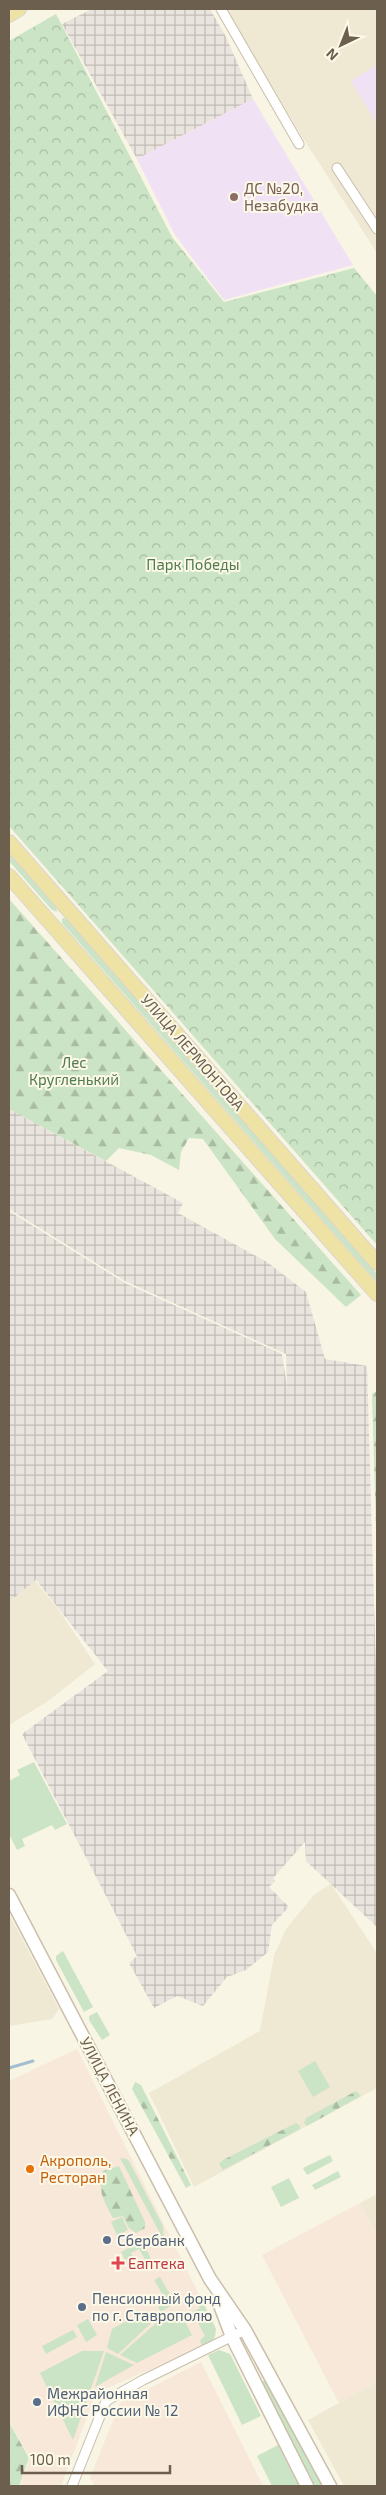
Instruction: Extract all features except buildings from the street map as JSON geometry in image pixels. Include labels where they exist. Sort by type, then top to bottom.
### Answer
[{"type":"main road","points":[[9,15],[19,9]]},
{"type":"main road","name":"УЛИЦА ЛЕРМОНТОВА","points":[[9,842],[377,1263]]},
{"type":"main road","name":"УЛИЦА ЛЕРМОНТОВА","points":[[9,876],[377,1294]]},
{"type":"main road","points":[[50,924],[66,908]]},
{"type":"main road","name":"УЛИЦА ЛЕНИНА","points":[[9,1894],[210,2279],[232,2336],[307,2486]]},
{"type":"main road","name":"УЛИЦА ЛЕНИНА","points":[[210,2279],[245,2330],[330,2486]]},
{"type":"street","points":[[221,9],[299,144]]},
{"type":"street","points":[[337,168],[377,229]]},
{"type":"street","points":[[72,2486],[106,2401],[143,2380],[245,2330]]},
{"type":"shaded area","points":[[92,9],[210,9],[226,37],[253,99],[137,159],[62,24]]},
{"type":"shaded area","points":[[225,9],[377,9],[377,65],[351,81],[377,124],[377,253],[303,138]]},
{"type":"shaded area","points":[[377,65],[377,124],[351,81]]},
{"type":"shaded area","name":"ДС №20, Незабудка","points":[[253,99],[353,265],[224,300],[175,235],[137,159]]},
{"type":"shaded area","points":[[9,1109],[183,1203],[178,1213],[267,1262],[306,1292],[325,1359],[367,1366],[377,1705],[377,1927],[306,1861],[305,1842],[273,1878],[275,1881],[269,1887],[289,1907],[272,1925],[268,1952],[246,1970],[227,1977],[203,2006],[177,1996],[154,2008],[129,1963],[137,1956],[22,1734],[108,1671],[36,1580],[9,1602],[9,1211],[125,1283],[282,1354],[287,1387],[286,1354],[125,1281],[9,1209]]},
{"type":"shaded area","points":[[35,1581],[58,1609],[95,1664],[48,1701],[9,1725],[9,1602]]},
{"type":"shaded area","points":[[331,1884],[377,1953],[377,2088],[194,2187],[149,2093],[260,2031],[274,1956],[286,1929],[314,1895]]},
{"type":"shaded area","points":[[9,1914],[59,2009],[52,2019],[9,2026]]},
{"type":"shaded area","points":[[77,2049],[216,2329],[216,2335],[214,2339],[203,2346],[96,2393],[61,2486],[20,2486],[30,2458],[9,2420],[9,2081]]},
{"type":"shaded area","points":[[377,2194],[377,2234],[360,2203]]},
{"type":"shaded area","points":[[360,2203],[377,2234],[377,2382],[339,2403],[262,2255]]},
{"type":"shaded area","points":[[201,2362],[263,2486],[95,2486],[90,2478],[120,2403]]},
{"type":"shaded area","points":[[377,2382],[377,2486],[344,2486],[308,2420]]},
{"type":"green space","name":"Парк Победы","points":[[56,14],[172,237],[224,302],[354,268],[377,296],[377,1245],[9,826],[9,41]]},
{"type":"green space","points":[[9,853],[56,907],[57,912],[52,910],[9,861]]},
{"type":"green space","name":"Лес Кругленький","points":[[9,899],[361,1295],[346,1307],[275,1239],[203,1139],[189,1138],[181,1152],[179,1170],[151,1155],[119,1148],[106,1161],[9,1109]]},
{"type":"green space","points":[[62,918],[67,919],[377,1274],[377,1282],[62,923]]},
{"type":"green space","points":[[377,1391],[377,1564],[372,1394]]},
{"type":"green space","points":[[34,1762],[67,1824],[55,1830],[52,1825],[22,1839],[25,1846],[17,1850],[9,1834],[9,1781],[20,1775],[17,1770]]},
{"type":"green space","points":[[63,1951],[93,2007],[84,2012],[56,1960],[56,1956]]},
{"type":"green space","points":[[97,2012],[110,2035],[102,2040],[89,2020],[89,2016]]},
{"type":"green space","points":[[315,2061],[330,2087],[313,2097],[298,2071]]},
{"type":"green space","points":[[135,2082],[141,2085],[191,2185],[186,2188],[132,2089]]},
{"type":"green space","points":[[356,2091],[361,2096],[307,2126],[304,2123],[306,2118]]},
{"type":"green space","points":[[296,2123],[300,2126],[300,2129],[223,2170],[219,2164],[223,2160]]},
{"type":"green space","points":[[330,2155],[333,2161],[307,2175],[303,2168]]},
{"type":"green space","points":[[120,2158],[129,2161],[163,2226],[164,2241]]},
{"type":"green space","points":[[119,2166],[145,2222],[145,2228],[136,2233],[129,2228],[123,2216],[113,2218],[102,2196],[101,2178],[103,2171]]},
{"type":"green space","points":[[338,2171],[341,2177],[315,2190],[312,2185]]},
{"type":"green space","points":[[289,2178],[299,2198],[281,2207],[271,2187]]},
{"type":"green space","points":[[122,2217],[128,2230],[117,2235],[111,2222]]},
{"type":"green space","points":[[142,2241],[151,2259],[146,2261],[139,2249],[131,2253],[137,2267],[130,2270],[121,2252]]},
{"type":"green space","points":[[160,2277],[175,2303],[161,2312],[158,2307],[167,2302],[154,2280]]},
{"type":"green space","points":[[196,2298],[204,2304],[216,2329],[214,2339],[202,2346],[200,2340],[205,2336],[192,2312],[200,2308],[194,2299]]},
{"type":"green space","points":[[171,2310],[174,2315],[180,2311],[192,2335],[137,2363],[120,2355]]},
{"type":"green space","points":[[144,2312],[148,2317],[157,2312],[160,2315],[118,2354],[107,2348],[112,2329]]},
{"type":"green space","points":[[88,2319],[97,2335],[86,2342],[77,2325]]},
{"type":"green space","points":[[73,2330],[77,2337],[46,2354],[42,2346]]},
{"type":"green space","points":[[219,2350],[230,2354],[261,2416],[242,2425],[208,2355]]},
{"type":"green space","points":[[82,2351],[104,2351],[73,2440],[40,2373]]},
{"type":"green space","points":[[106,2352],[134,2365],[95,2387]]},
{"type":"green space","points":[[267,2381],[323,2486],[315,2486],[262,2383]]},
{"type":"green space","points":[[9,2422],[29,2458],[19,2486],[9,2486]]},
{"type":"green space","points":[[278,2445],[299,2486],[272,2486],[257,2456]]},
{"type":"waterway","points":[[9,2068],[33,2061]]},
{"type":"place","name":"ДС №20, Незабудка","points":[[234,197]]},
{"type":"place","name":"Акрополь, Ресторан","points":[[30,2169]]},
{"type":"place","name":"Сбербанк","points":[[107,2240]]},
{"type":"place","name":"Еаптека","points":[[118,2263]]},
{"type":"place","name":"Пенсионный фонд по г. Ставрополю","points":[[82,2307]]},
{"type":"place","name":"Межрайонная ИФНС России № 12","points":[[37,2402]]}]
